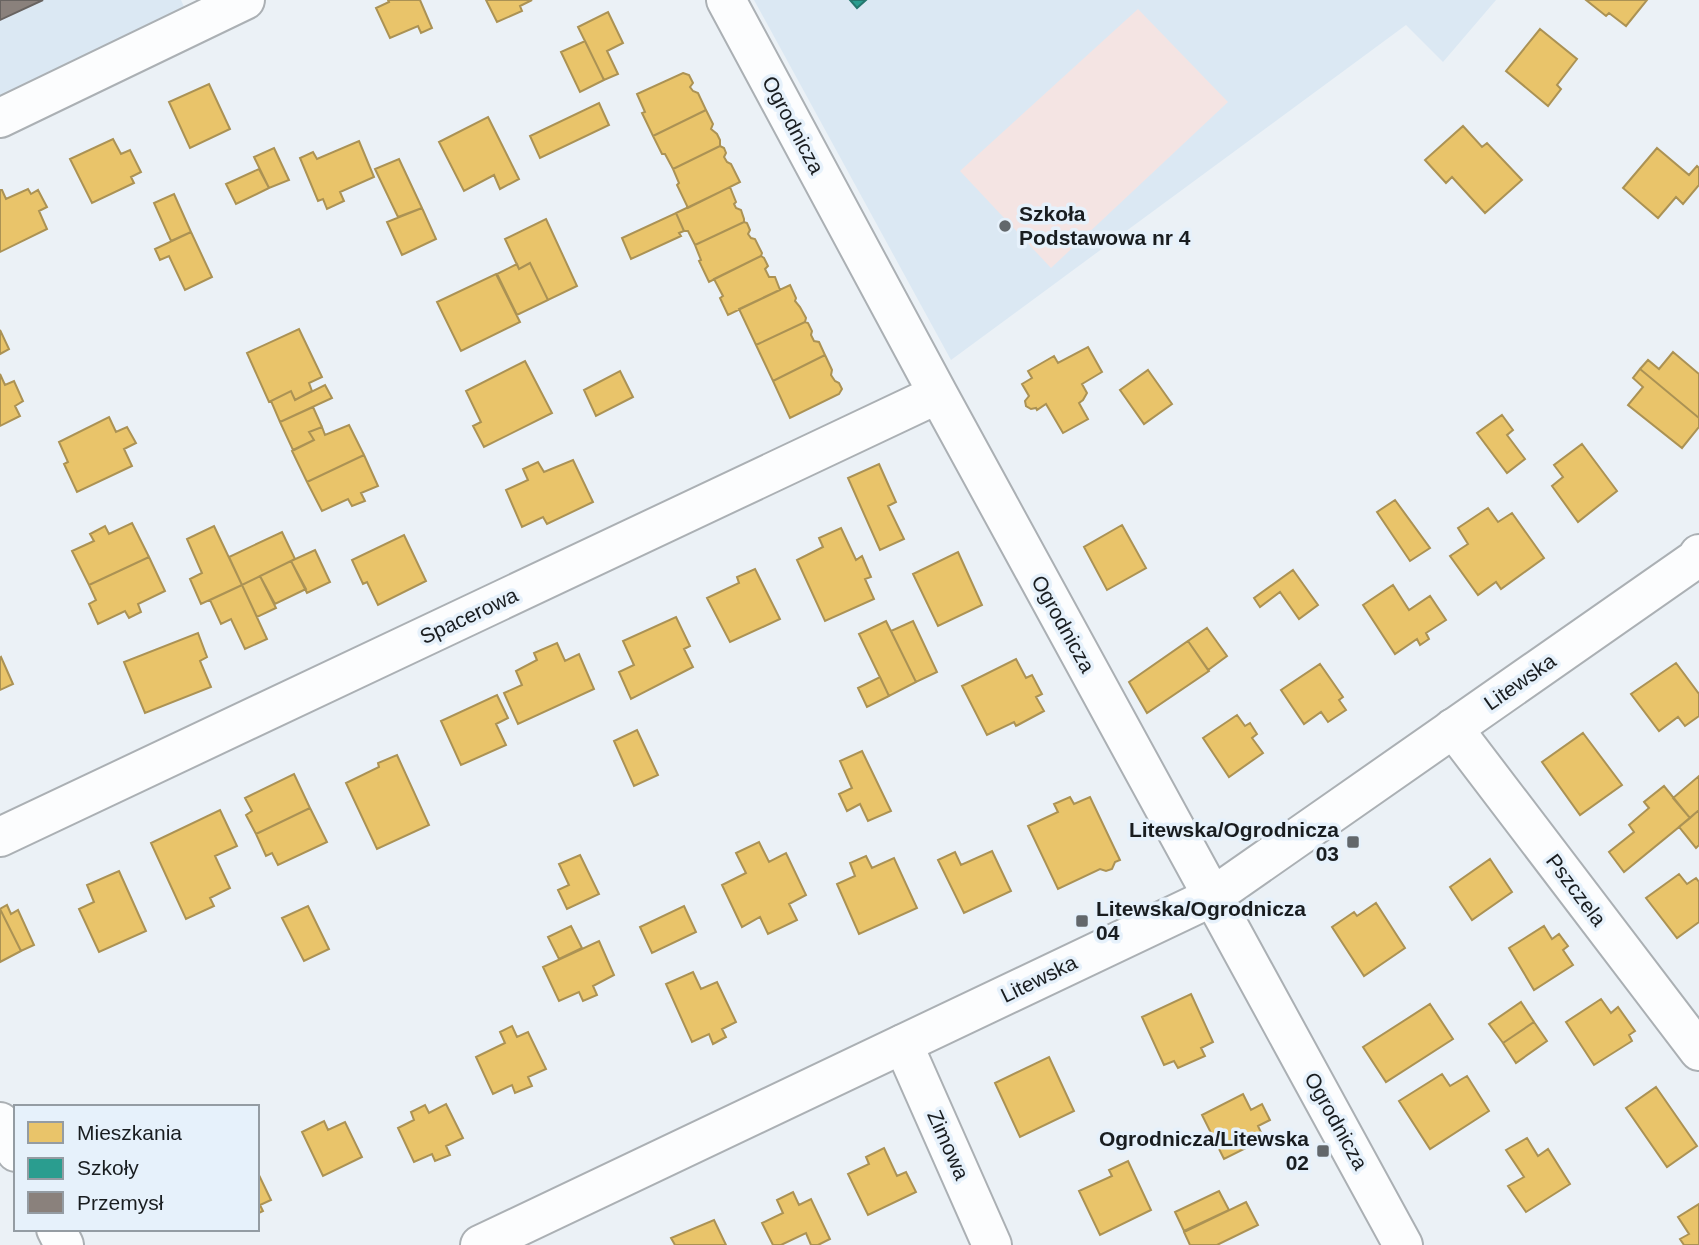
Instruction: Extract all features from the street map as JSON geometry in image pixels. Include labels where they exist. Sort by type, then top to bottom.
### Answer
[{"type":"street","points":[[0,117],[245,0]]},
{"type":"street","name":"Ogrodnicza","points":[[726,0],[938,394],[1404,1245]]},
{"type":"street","name":"Spacerowa","points":[[0,837],[938,394]]},
{"type":"street","name":"Litewska","points":[[480,1245],[1212,897],[1698,558]]},
{"type":"street","name":"Pszczela","points":[[1453,728],[1699,1051]]},
{"type":"street","name":"Zimowa","points":[[903,1044],[992,1245]]},
{"type":"street","points":[[0,1122],[14,1148]]},
{"type":"shaded area","points":[[0,0],[181,0],[185,9],[0,96]]},
{"type":"shaded area","name":"Szkoła Podstawowa nr 4","points":[[754,0],[1496,0],[1443,62],[1406,25],[951,360]]},
{"type":"shaded area","points":[[1138,9],[1228,102],[1051,268],[960,171]]},
{"type":"building: Mieszkania","points":[[388,0],[420,0],[432,28],[421,33],[418,26],[390,38],[376,8],[389,2]]},
{"type":"building: Mieszkania","points":[[486,0],[532,0],[520,6],[522,11],[497,22]]},
{"type":"building: Mieszkania","points":[[1586,0],[1647,0],[1626,26],[1609,13],[1606,16]]},
{"type":"building: Mieszkania","points":[[608,12],[623,43],[607,51],[618,74],[604,80],[578,27]]},
{"type":"building: Mieszkania","points":[[1540,29],[1577,59],[1557,85],[1561,89],[1548,106],[1506,71]]},
{"type":"building: Mieszkania","points":[[585,41],[604,80],[580,92],[561,52]]},
{"type":"building: Mieszkania","points":[[683,73],[689,75],[693,83],[690,87],[698,93],[706,110],[653,136],[637,94]]},
{"type":"building: Mieszkania","points":[[209,84],[230,129],[190,148],[169,102]]},
{"type":"building: Mieszkania","points":[[599,103],[609,125],[540,158],[530,136]]},
{"type":"building: Mieszkania","points":[[706,110],[713,124],[711,129],[717,134],[720,146],[673,169],[653,136]]},
{"type":"building: Mieszkania","points":[[488,117],[519,179],[500,189],[494,175],[464,191],[439,142]]},
{"type":"building: Mieszkania","points":[[1463,126],[1482,147],[1487,143],[1522,180],[1485,213],[1452,177],[1446,183],[1425,160]]},
{"type":"building: Mieszkania","points":[[113,139],[121,154],[130,150],[141,172],[131,177],[134,183],[92,203],[70,159]]},
{"type":"building: Mieszkania","points":[[359,141],[374,177],[340,192],[344,201],[327,209],[323,199],[318,201],[300,158],[313,152],[317,159]]},
{"type":"building: Mieszkania","points":[[720,146],[724,148],[724,157],[731,164],[740,182],[688,208],[673,169]]},
{"type":"building: Mieszkania","points":[[274,148],[289,180],[269,188],[254,157]]},
{"type":"building: Mieszkania","points":[[1657,148],[1689,175],[1697,166],[1699,168],[1699,185],[1683,204],[1676,197],[1658,218],[1623,188]]},
{"type":"building: Mieszkania","points":[[399,159],[422,208],[398,217],[375,169]]},
{"type":"building: Mieszkania","points":[[259,169],[269,188],[236,204],[226,184]]},
{"type":"building: Mieszkania","points":[[730,187],[736,202],[734,204],[741,210],[744,222],[695,245],[688,231],[684,231],[676,213]]},
{"type":"building: Mieszkania","points":[[28,189],[31,194],[38,190],[47,207],[39,211],[47,229],[0,252],[0,190],[6,199]]},
{"type":"building: Mieszkania","points":[[174,194],[191,232],[171,241],[154,203]]},
{"type":"building: Mieszkania","points":[[422,208],[436,239],[402,255],[387,222]]},
{"type":"building: Mieszkania","points":[[676,213],[684,231],[679,233],[681,236],[631,259],[622,238]]},
{"type":"building: Mieszkania","points":[[546,219],[577,286],[548,300],[530,263],[519,269],[505,239]]},
{"type":"building: Mieszkania","points":[[744,222],[750,230],[748,234],[755,239],[762,253],[761,256],[709,282],[695,245]]},
{"type":"building: Mieszkania","points":[[191,232],[212,277],[185,290],[169,256],[160,260],[155,249]]},
{"type":"building: Mieszkania","points":[[761,256],[768,266],[765,269],[769,277],[775,277],[780,290],[728,315],[720,298],[723,296],[714,279]]},
{"type":"building: Mieszkania","points":[[530,263],[548,300],[517,315],[497,274],[517,264],[519,269]]},
{"type":"building: Mieszkania","points":[[496,274],[520,322],[461,351],[437,302]]},
{"type":"building: Mieszkania","points":[[790,285],[795,301],[806,318],[805,322],[756,345],[739,309]]},
{"type":"building: Mieszkania","points":[[805,322],[812,331],[814,341],[819,342],[825,355],[773,381],[756,345]]},
{"type":"building: Mieszkania","points":[[299,329],[322,377],[309,383],[312,391],[295,400],[291,391],[269,402],[247,353]]},
{"type":"building: Mieszkania","points":[[0,330],[9,349],[0,354]]},
{"type":"building: Mieszkania","points":[[1088,347],[1102,372],[1082,384],[1087,393],[1079,403],[1088,419],[1063,433],[1046,404],[1037,410],[1026,406],[1025,401],[1029,396],[1022,384],[1032,378],[1028,371],[1054,356],[1058,363]]},
{"type":"building: Mieszkania","points":[[1673,352],[1699,374],[1699,418],[1640,369],[1648,360],[1659,369]]},
{"type":"building: Mieszkania","points":[[825,355],[832,370],[831,375],[842,389],[839,394],[790,418],[773,381]]},
{"type":"building: Mieszkania","points":[[525,361],[552,413],[484,447],[473,426],[481,422],[466,391]]},
{"type":"building: Mieszkania","points":[[1640,369],[1699,418],[1699,427],[1682,448],[1628,405],[1643,387],[1633,378]]},
{"type":"building: Mieszkania","points":[[1148,370],[1172,404],[1144,424],[1120,390]]},
{"type":"building: Mieszkania","points":[[620,371],[633,397],[596,416],[584,390]]},
{"type":"building: Mieszkania","points":[[0,374],[5,385],[14,381],[23,401],[15,406],[20,416],[0,426]]},
{"type":"building: Mieszkania","points":[[325,385],[332,398],[280,422],[271,401],[291,391],[295,400]]},
{"type":"building: Mieszkania","points":[[313,407],[322,427],[309,432],[314,440],[293,450],[280,422]]},
{"type":"building: Mieszkania","points":[[1502,415],[1513,430],[1507,435],[1525,459],[1507,473],[1477,433]]},
{"type":"building: Mieszkania","points":[[109,417],[116,432],[127,427],[136,443],[124,449],[132,466],[77,492],[64,464],[68,462],[59,442]]},
{"type":"building: Mieszkania","points":[[349,425],[364,455],[307,482],[292,451],[314,440],[309,432],[322,427],[325,435]]},
{"type":"building: Mieszkania","points":[[1582,444],[1617,491],[1578,522],[1552,486],[1563,477],[1554,465]]},
{"type":"building: Mieszkania","points":[[364,455],[378,486],[361,493],[365,501],[352,506],[348,499],[322,511],[307,482]]},
{"type":"building: Mieszkania","points":[[573,460],[593,502],[547,524],[543,517],[522,527],[506,490],[528,480],[523,469],[538,462],[544,472]]},
{"type":"building: Mieszkania","points":[[879,464],[896,502],[888,506],[904,539],[880,550],[848,478]]},
{"type":"building: Mieszkania","points":[[1395,500],[1430,548],[1410,561],[1377,512]]},
{"type":"building: Mieszkania","points":[[1488,508],[1498,522],[1512,513],[1544,558],[1501,589],[1496,582],[1478,595],[1450,556],[1468,544],[1458,528]]},
{"type":"building: Mieszkania","points":[[132,523],[149,557],[89,585],[72,551],[94,541],[90,534],[105,526],[109,534]]},
{"type":"building: Mieszkania","points":[[1122,525],[1146,568],[1107,590],[1084,547]]},
{"type":"building: Mieszkania","points":[[214,526],[242,585],[201,604],[190,579],[202,573],[187,539]]},
{"type":"building: Mieszkania","points":[[841,528],[856,560],[862,556],[871,577],[865,579],[874,599],[825,621],[797,560],[823,547],[819,538]]},
{"type":"building: Mieszkania","points":[[282,532],[295,559],[242,585],[229,557]]},
{"type":"building: Mieszkania","points":[[404,535],[426,581],[378,605],[367,582],[363,584],[352,560]]},
{"type":"building: Mieszkania","points":[[315,550],[330,582],[307,593],[291,561]]},
{"type":"building: Mieszkania","points":[[958,552],[982,605],[938,626],[913,574]]},
{"type":"building: Mieszkania","points":[[149,557],[165,591],[138,604],[141,612],[129,618],[125,611],[98,624],[89,604],[96,600],[89,585]]},
{"type":"building: Mieszkania","points":[[291,561],[306,589],[275,604],[260,576]]},
{"type":"building: Mieszkania","points":[[755,569],[780,619],[730,642],[707,598],[739,583],[737,577]]},
{"type":"building: Mieszkania","points":[[1293,570],[1318,605],[1299,619],[1280,592],[1260,607],[1254,598]]},
{"type":"building: Mieszkania","points":[[260,576],[276,608],[257,617],[242,585]]},
{"type":"building: Mieszkania","points":[[242,585],[267,639],[245,649],[231,619],[221,624],[210,600]]},
{"type":"building: Mieszkania","points":[[1393,585],[1409,610],[1430,596],[1446,620],[1426,633],[1429,639],[1420,645],[1417,639],[1395,654],[1363,605]]},
{"type":"building: Mieszkania","points":[[676,617],[690,646],[684,649],[693,667],[631,699],[619,672],[634,665],[623,641]]},
{"type":"building: Mieszkania","points":[[886,621],[916,682],[889,696],[859,634]]},
{"type":"building: Mieszkania","points":[[913,621],[937,672],[916,682],[891,631]]},
{"type":"building: Mieszkania","points":[[1207,628],[1227,656],[1208,670],[1188,641]]},
{"type":"building: Mieszkania","points":[[198,633],[207,657],[200,661],[211,687],[145,713],[124,662]]},
{"type":"building: Mieszkania","points":[[1188,641],[1209,671],[1147,713],[1129,682]]},
{"type":"building: Mieszkania","points":[[557,643],[565,661],[579,654],[594,689],[518,724],[504,693],[522,685],[516,671],[537,660],[534,653]]},
{"type":"building: Mieszkania","points":[[0,658],[13,684],[0,690]]},
{"type":"building: Mieszkania","points":[[1016,659],[1026,678],[1032,675],[1042,694],[1036,697],[1044,711],[1016,726],[1014,722],[987,735],[962,686]]},
{"type":"building: Mieszkania","points":[[1676,663],[1699,694],[1699,716],[1685,726],[1678,717],[1659,731],[1631,694]]},
{"type":"building: Mieszkania","points":[[1320,664],[1343,697],[1339,700],[1346,710],[1328,722],[1321,712],[1304,724],[1281,690]]},
{"type":"building: Mieszkania","points":[[880,677],[889,696],[867,707],[858,688]]},
{"type":"building: Mieszkania","points":[[497,695],[508,718],[496,724],[506,745],[461,765],[441,721]]},
{"type":"building: Mieszkania","points":[[1237,715],[1245,726],[1250,723],[1257,734],[1252,738],[1263,753],[1229,777],[1203,738]]},
{"type":"building: Mieszkania","points":[[637,730],[658,775],[634,786],[614,741]]},
{"type":"building: Mieszkania","points":[[1583,733],[1622,785],[1580,815],[1542,762]]},
{"type":"building: Mieszkania","points":[[862,751],[891,811],[868,821],[860,804],[847,811],[839,794],[852,788],[840,761]]},
{"type":"building: Mieszkania","points":[[397,755],[429,825],[377,849],[346,783],[379,767],[378,763]]},
{"type":"building: Mieszkania","points":[[294,774],[310,808],[256,834],[246,815],[252,811],[245,798]]},
{"type":"building: Mieszkania","points":[[1699,776],[1699,810],[1690,818],[1673,798]]},
{"type":"building: Mieszkania","points":[[1664,786],[1690,818],[1624,872],[1609,852],[1634,832],[1629,825],[1649,808],[1644,802]]},
{"type":"building: Mieszkania","points":[[1070,797],[1074,804],[1090,797],[1120,860],[1115,862],[1112,869],[1100,869],[1058,889],[1028,826],[1058,812],[1054,804]]},
{"type":"building: Mieszkania","points":[[310,808],[327,842],[278,865],[272,853],[266,856],[256,834]]},
{"type":"building: Mieszkania","points":[[220,810],[237,846],[215,856],[230,888],[210,898],[214,906],[186,919],[151,843]]},
{"type":"building: Mieszkania","points":[[1699,810],[1699,845],[1696,848],[1679,827]]},
{"type":"building: Mieszkania","points":[[759,842],[769,862],[786,853],[806,895],[789,904],[797,920],[768,934],[760,917],[742,927],[722,885],[746,873],[736,853]]},
{"type":"building: Mieszkania","points":[[992,851],[1011,891],[964,913],[938,860],[955,852],[961,865]]},
{"type":"building: Mieszkania","points":[[580,855],[599,894],[567,909],[558,890],[569,885],[559,864]]},
{"type":"building: Mieszkania","points":[[866,856],[872,868],[894,858],[917,908],[859,934],[837,884],[855,876],[850,863]]},
{"type":"building: Mieszkania","points":[[1490,859],[1512,892],[1472,920],[1450,887]]},
{"type":"building: Mieszkania","points":[[119,871],[146,931],[99,952],[79,909],[94,902],[87,885]]},
{"type":"building: Mieszkania","points":[[1679,874],[1687,884],[1696,878],[1699,882],[1699,922],[1677,938],[1646,898]]},
{"type":"building: Mieszkania","points":[[1376,903],[1405,948],[1364,976],[1332,927],[1354,912],[1357,916]]},
{"type":"building: Mieszkania","points":[[7,905],[11,914],[18,910],[34,945],[21,951],[0,909]]},
{"type":"building: Mieszkania","points":[[308,906],[329,949],[304,961],[282,918]]},
{"type":"building: Mieszkania","points":[[684,906],[696,932],[652,953],[640,927]]},
{"type":"building: Mieszkania","points":[[0,909],[21,951],[0,962]]},
{"type":"building: Mieszkania","points":[[571,926],[582,948],[559,959],[548,937]]},
{"type":"building: Mieszkania","points":[[1544,926],[1552,939],[1559,934],[1568,946],[1563,950],[1573,965],[1534,990],[1509,948]]},
{"type":"building: Mieszkania","points":[[599,941],[614,975],[593,986],[597,995],[583,1001],[579,992],[559,1001],[543,967]]},
{"type":"building: Mieszkania","points":[[693,972],[701,989],[717,982],[736,1022],[722,1029],[726,1037],[713,1044],[709,1034],[692,1042],[666,984]]},
{"type":"building: Mieszkania","points":[[1191,994],[1213,1042],[1201,1048],[1205,1056],[1178,1068],[1174,1061],[1164,1065],[1142,1017]]},
{"type":"building: Mieszkania","points":[[1601,999],[1611,1013],[1618,1007],[1635,1031],[1629,1035],[1632,1041],[1594,1065],[1566,1022]]},
{"type":"building: Mieszkania","points":[[1521,1002],[1534,1022],[1503,1043],[1489,1024]]},
{"type":"building: Mieszkania","points":[[1430,1004],[1453,1039],[1386,1082],[1363,1047]]},
{"type":"building: Mieszkania","points":[[1534,1022],[1547,1041],[1516,1063],[1503,1043]]},
{"type":"building: Mieszkania","points":[[512,1026],[517,1037],[528,1032],[546,1069],[528,1077],[532,1086],[515,1093],[512,1085],[493,1094],[476,1057],[505,1043],[500,1032]]},
{"type":"building: Mieszkania","points":[[1049,1057],[1074,1111],[1020,1137],[995,1083]]},
{"type":"building: Mieszkania","points":[[1442,1074],[1450,1086],[1467,1076],[1489,1111],[1430,1149],[1399,1101]]},
{"type":"building: Mieszkania","points":[[1656,1087],[1697,1146],[1667,1167],[1626,1108]]},
{"type":"building: Mieszkania","points":[[1243,1094],[1251,1110],[1262,1104],[1270,1120],[1258,1126],[1264,1139],[1224,1159],[1202,1115]]},
{"type":"building: Mieszkania","points":[[446,1104],[463,1138],[446,1146],[450,1155],[435,1161],[432,1154],[414,1162],[398,1128],[414,1120],[411,1112],[425,1105],[429,1113]]},
{"type":"building: Mieszkania","points":[[324,1121],[328,1130],[345,1122],[362,1157],[323,1176],[302,1132]]},
{"type":"building: Mieszkania","points":[[1527,1138],[1538,1156],[1548,1149],[1570,1184],[1526,1212],[1508,1186],[1524,1177],[1506,1150]]},
{"type":"building: Mieszkania","points":[[884,1148],[897,1176],[906,1172],[916,1192],[868,1215],[848,1174],[869,1164],[866,1157]]},
{"type":"building: Mieszkania","points":[[1128,1161],[1151,1210],[1100,1235],[1079,1191],[1112,1176],[1109,1170]]},
{"type":"building: Mieszkania","points":[[259,1175],[271,1200],[260,1205],[263,1211],[259,1213]]},
{"type":"building: Mieszkania","points":[[1219,1191],[1229,1210],[1184,1231],[1175,1212]]},
{"type":"building: Mieszkania","points":[[793,1192],[799,1205],[811,1199],[830,1239],[818,1245],[811,1245],[806,1233],[781,1245],[773,1245],[762,1223],[783,1213],[777,1200]]},
{"type":"building: Mieszkania","points":[[1246,1202],[1258,1225],[1217,1245],[1190,1245],[1184,1232]]},
{"type":"building: Mieszkania","points":[[1699,1204],[1699,1245],[1684,1245],[1680,1239],[1689,1234],[1678,1217]]},
{"type":"building: Mieszkania","points":[[714,1220],[726,1245],[675,1245],[671,1238]]},
{"type":"building: Szkoły","points":[[850,0],[866,0],[857,8]]},
{"type":"building: Przemysł","points":[[0,0],[43,0],[0,20]]},
{"type":"place","name":"Szkoła Podstawowa nr 4","points":[[1005,226]]},
{"type":"place","name":"Litewska/Ogrodnicza 03","points":[[1353,842]]},
{"type":"place","name":"Litewska/Ogrodnicza 04","points":[[1082,921]]},
{"type":"place","name":"Ogrodnicza/Litewska 02","points":[[1323,1151]]}]
